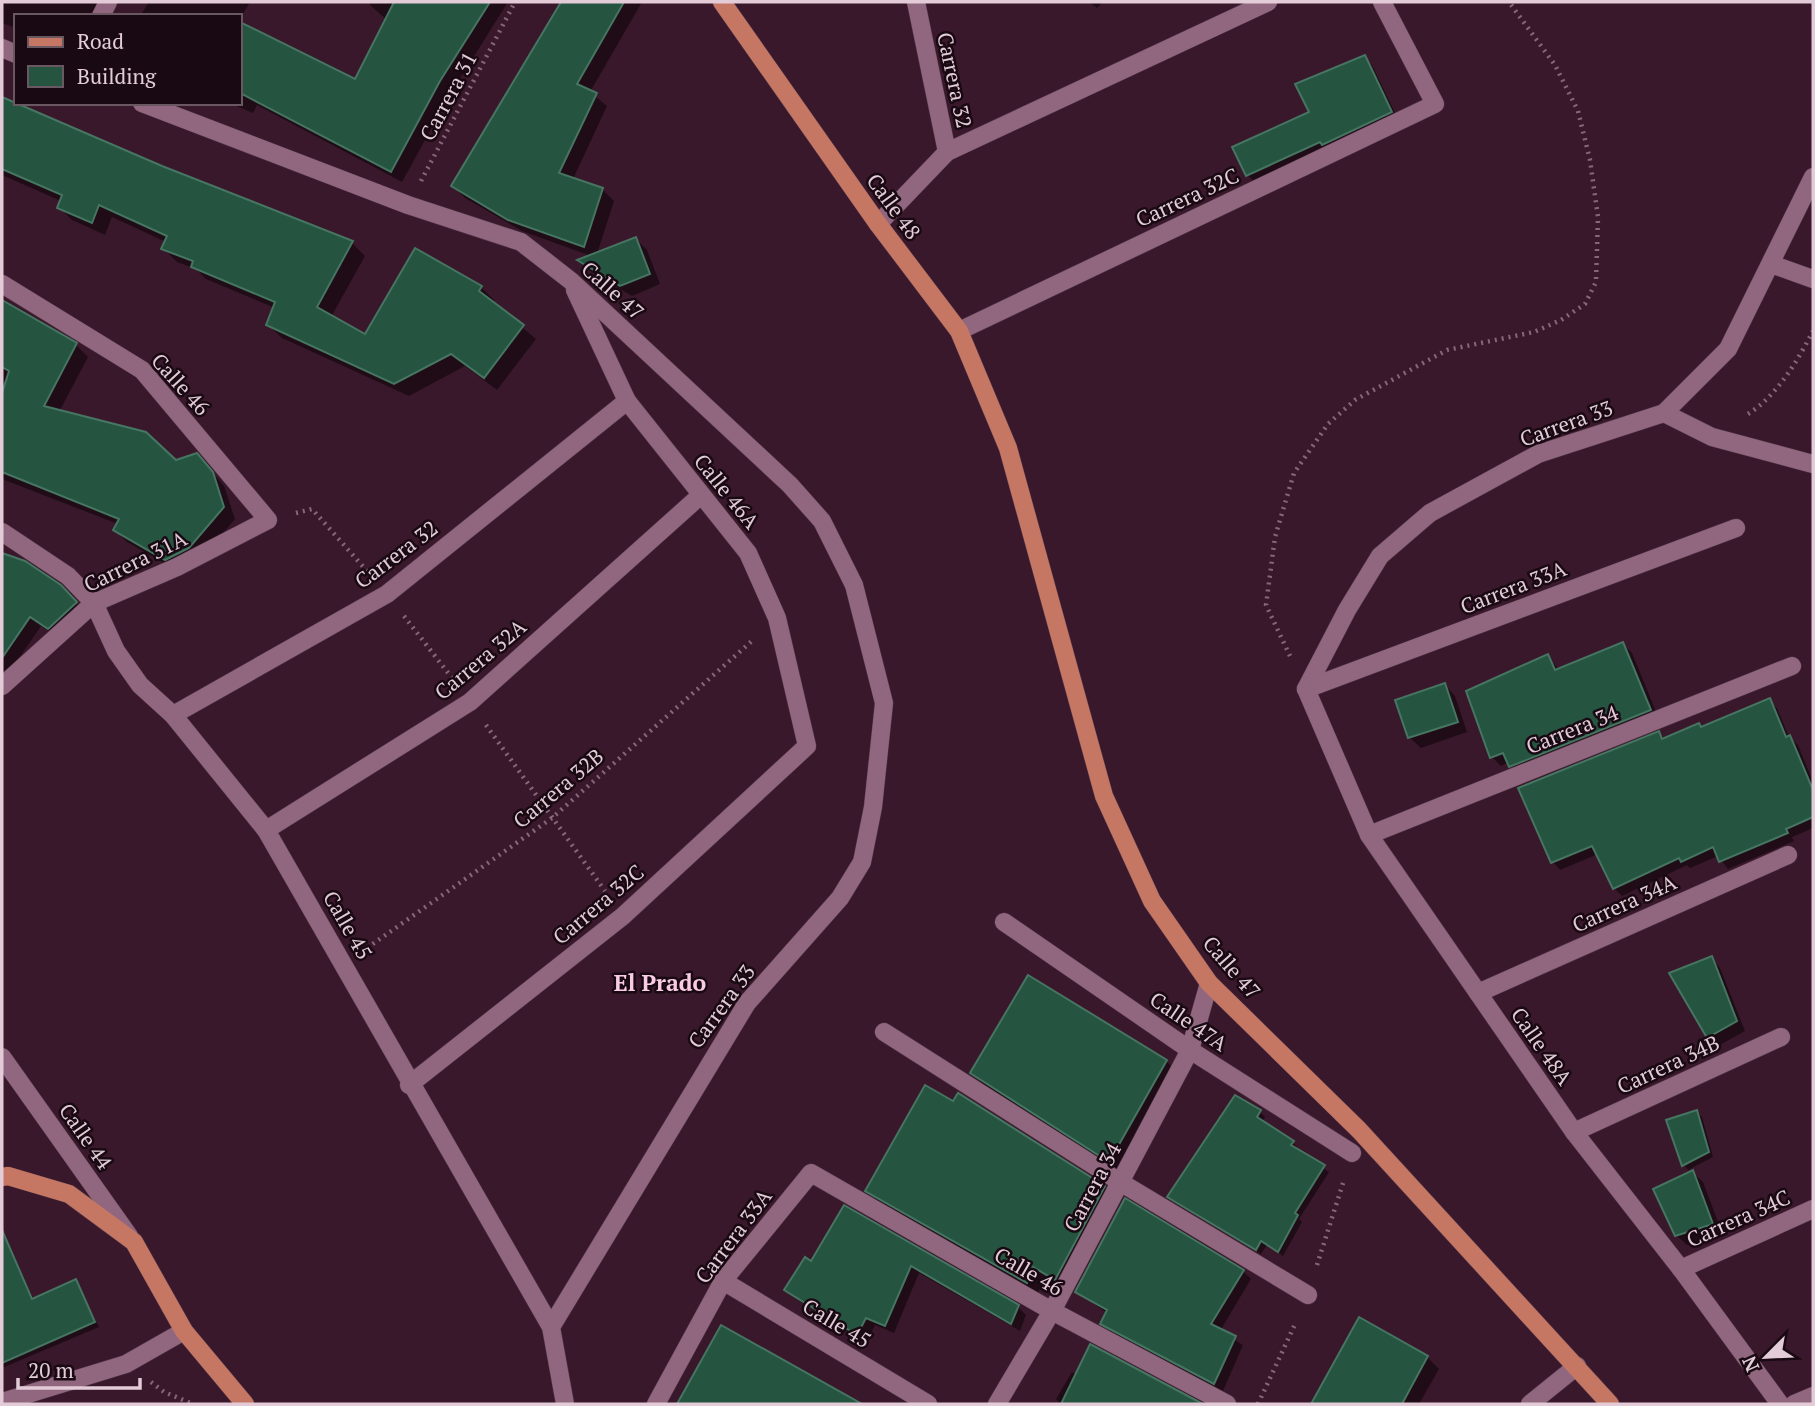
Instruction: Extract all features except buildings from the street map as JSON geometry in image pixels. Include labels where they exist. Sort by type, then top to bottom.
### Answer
[{"type":"main road","name":"Calle 48","points":[[722,2],[878,224],[959,331],[1008,449]]},
{"type":"main road","name":"Calle 47","points":[[1008,449],[1104,796],[1152,901],[1209,983],[1359,1130],[1610,1404]]},
{"type":"main road","name":"Calle 44","points":[[2,1177],[8,1176],[69,1194],[134,1242],[184,1331],[246,1404]]},
{"type":"street","name":"Carrera 32","points":[[878,224],[947,152],[916,2]]},
{"type":"street","points":[[947,152],[1268,2]]},
{"type":"street","name":"Carrera 32C","points":[[959,331],[1435,104],[1382,2]]},
{"type":"street","name":"Calle 47","points":[[147,105],[408,205],[521,242],[571,281],[790,485],[822,521],[854,585],[884,703]]},
{"type":"street","name":"Carrera 33","points":[[1306,689],[1347,610],[1381,556],[1430,513],[1538,454],[1664,413],[1728,349],[1813,177]]},
{"type":"street","points":[[1771,264],[1813,279]]},
{"type":"street","name":"Calle 46A","points":[[571,281],[627,401],[748,553],[777,618],[807,746]]},
{"type":"street","name":"Calle 46","points":[[2,284],[142,370],[268,520]]},
{"type":"street","name":"Carrera 32","points":[[173,715],[387,594],[627,401]]},
{"type":"street","points":[[1664,413],[1712,438],[1813,464]]},
{"type":"street","name":"Carrera 32A","points":[[266,830],[470,702],[701,495]]},
{"type":"street","name":"Carrera 31A","points":[[2,686],[94,603],[177,567],[268,520]]},
{"type":"street","name":"Carrera 33A","points":[[1306,689],[1736,528]]},
{"type":"street","name":"Calle 45","points":[[2,531],[68,576],[94,603],[116,651],[140,685],[173,715],[266,830],[345,964],[409,1085],[551,1327],[565,1404]]},
{"type":"street","name":"Carrera 34","points":[[1369,835],[1792,666]]},
{"type":"street","name":"Calle 48A","points":[[1306,689],[1369,835],[1574,1132],[1681,1269],[1780,1404]]},
{"type":"street","name":"Carrera 33","points":[[551,1327],[747,1003],[841,898],[862,862],[873,807],[884,703]]},
{"type":"street","name":"Carrera 32C","points":[[409,1085],[623,916],[807,746]]},
{"type":"street","name":"Carrera 34A","points":[[1478,993],[1788,855]]},
{"type":"street","name":"Calle 47A","points":[[1004,922],[1190,1050],[1352,1153]]},
{"type":"street","name":"Carrera 34","points":[[998,1404],[1052,1311],[1190,1050],[1209,983]]},
{"type":"street","points":[[884,1032],[1120,1182],[1308,1295]]},
{"type":"street","name":"Carrera 34B","points":[[1574,1132],[1782,1037]]},
{"type":"street","name":"Calle 44","points":[[2,1057],[134,1242]]},
{"type":"street","name":"Carrera 33A","points":[[656,1404],[723,1281],[811,1172]]},
{"type":"street","name":"Calle 46","points":[[811,1172],[1052,1311],[1227,1404]]},
{"type":"street","name":"Carrera 34C","points":[[1681,1269],[1813,1209]]},
{"type":"street","name":"Calle 45","points":[[723,1281],[928,1404]]},
{"type":"street","points":[[2,1402],[126,1364],[184,1331]]},
{"type":"street","points":[[1530,1404],[1577,1366]]},
{"type":"street","points":[[1794,1404],[1813,1396]]},
{"type":"path","name":"Carrera 31","points":[[408,205],[515,2]]},
{"type":"path","points":[[1306,689],[1266,605],[1275,537],[1294,473],[1328,424],[1355,400],[1447,350],[1534,332],[1561,320],[1585,304],[1596,282],[1598,217],[1590,160],[1578,111],[1555,65],[1509,2]]},
{"type":"path","points":[[1712,438],[1757,408],[1797,361],[1813,331]]},
{"type":"path","name":"Carrera 32B","points":[[345,964],[552,818],[777,618]]},
{"type":"path","points":[[1258,1404],[1308,1295],[1352,1153]]},
{"type":"path","points":[[126,1364],[163,1392],[193,1404]]},
{"type":"district","name":"El Prado","points":[[660,982]]}]
